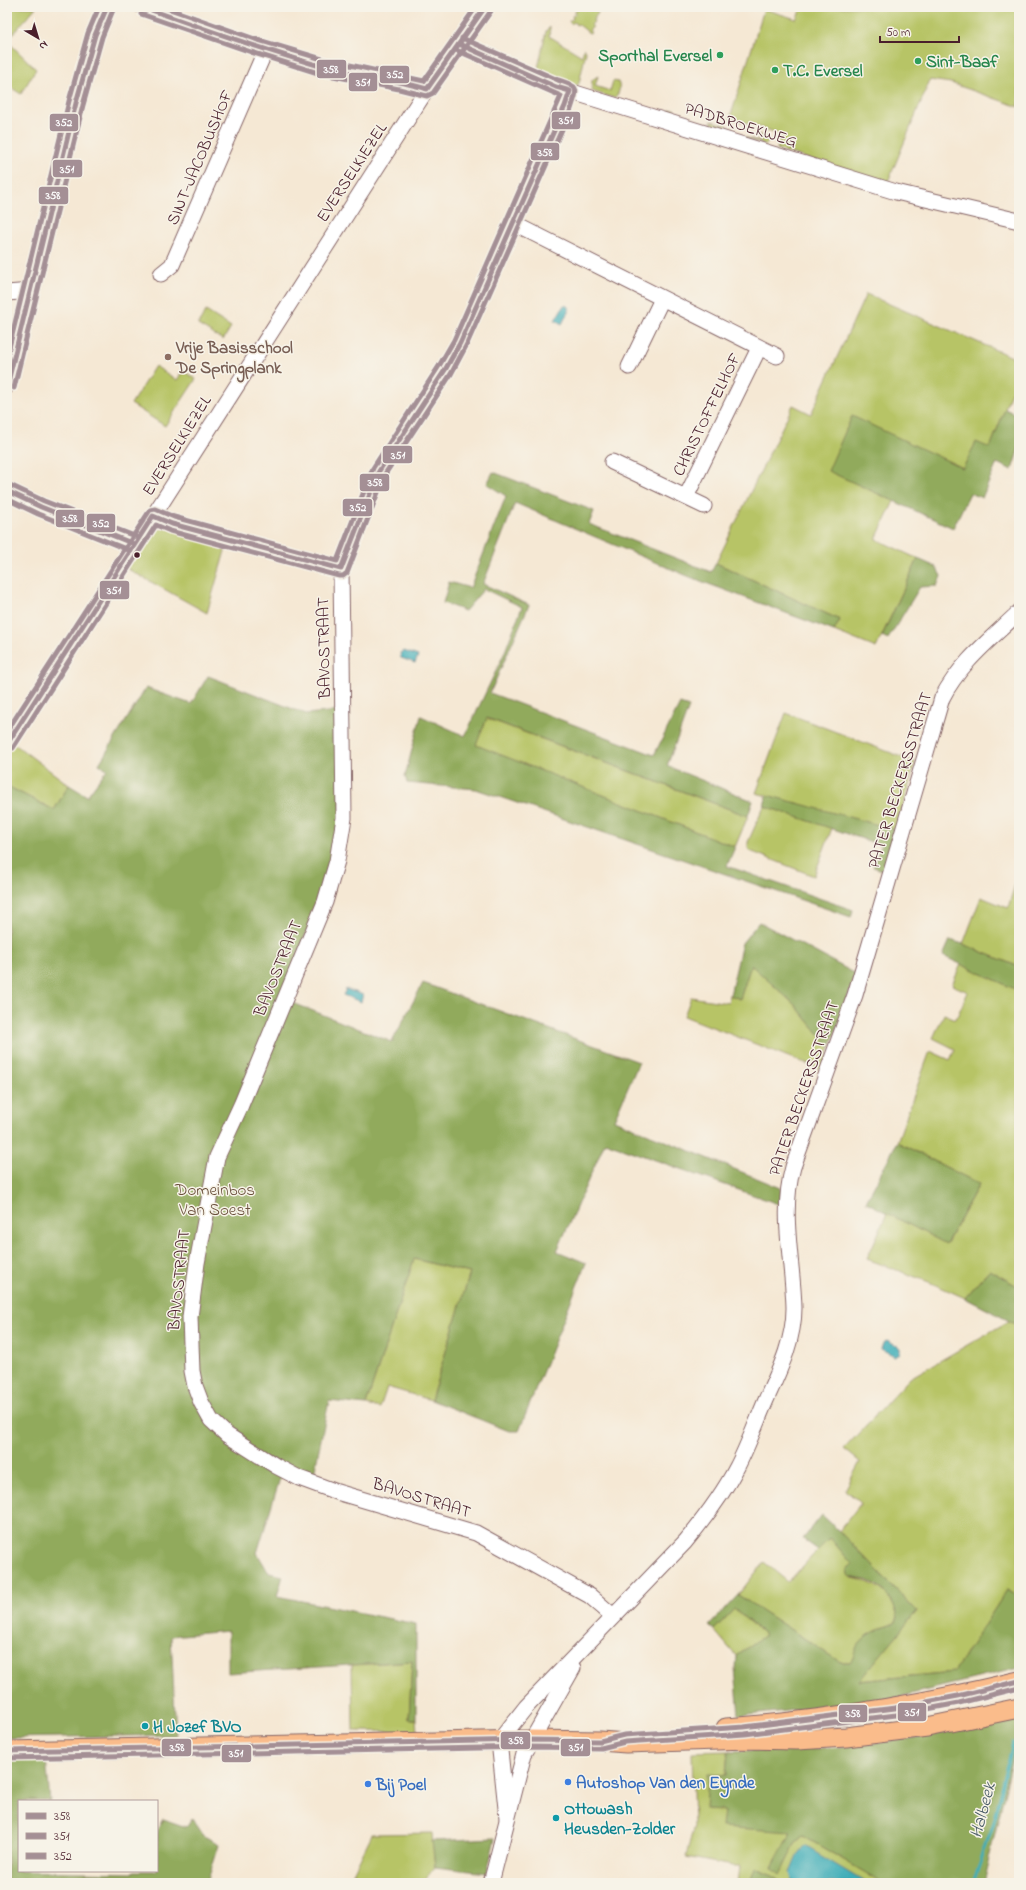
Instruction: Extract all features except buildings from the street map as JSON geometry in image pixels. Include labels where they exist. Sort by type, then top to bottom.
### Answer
[{"type":"main road","points":[[600,1741],[624,1735],[744,1727],[895,1708],[958,1696],[1019,1681]]},
{"type":"main road","points":[[7,1751],[531,1740],[626,1743],[748,1739],[797,1740],[846,1737],[927,1727],[1019,1708]]},
{"type":"street","points":[[7,386],[76,103],[95,35],[107,7]]},
{"type":"street","points":[[143,7],[266,49],[322,66],[410,82],[427,89]]},
{"type":"street","name":"EVERSELKIEZEL","points":[[7,744],[427,89],[484,7]]},
{"type":"street","name":"PADBROEKWEG","points":[[459,44],[556,87],[896,192],[1019,221]]},
{"type":"street","name":"SINT-JACOBUSHOF","points":[[161,274],[172,265],[266,49]]},
{"type":"street","name":"BAVOSTRAAT","points":[[570,91],[460,343],[445,370],[378,471],[341,569],[344,818],[337,861],[325,902],[241,1105],[217,1156],[198,1255],[190,1317],[194,1386],[211,1420],[227,1435],[276,1466],[299,1478],[337,1492],[476,1533],[590,1596],[613,1616]]},
{"type":"street","name":"CHRISTOFFELHOF","points":[[513,223],[777,356]]},
{"type":"street","points":[[7,293],[31,291]]},
{"type":"street","points":[[629,367],[662,299]]},
{"type":"street","name":"CHRISTOFFELHOF","points":[[686,497],[759,348]]},
{"type":"street","name":"CHRISTOFFELHOF","points":[[612,462],[704,506]]},
{"type":"street","points":[[7,491],[41,507],[134,544]]},
{"type":"street","points":[[153,516],[172,524],[341,569]]},
{"type":"street","name":"PATER BECKERSSTRAAT","points":[[499,1741],[526,1707],[685,1542],[723,1492],[737,1467],[785,1357],[791,1336],[794,1309],[787,1210],[788,1184],[855,996],[942,698],[952,680],[966,662],[1019,612]]},
{"type":"street","name":"PATER BECKERSSTRAAT","points":[[491,1883],[524,1754],[584,1648]]},
{"type":"street","points":[[499,1741],[507,1818]]},
{"type":"green space","points":[[7,7],[36,7],[12,35],[7,30]]},
{"type":"green space","points":[[577,7],[601,8],[597,10],[598,13],[591,25],[593,27],[589,30],[591,32],[589,33],[578,24],[576,25],[574,22],[571,24],[569,21],[573,19],[572,16],[576,14],[574,12],[578,9]]},
{"type":"green space","points":[[802,7],[1019,7],[1019,107],[951,83],[930,80],[887,184],[777,149],[781,134],[730,118],[764,9],[796,19]]},
{"type":"green space","points":[[550,27],[549,36],[582,56],[584,48],[586,52],[577,86],[537,73],[546,31]]},
{"type":"green space","points":[[7,41],[36,69],[21,94],[7,85]]},
{"type":"green space","points":[[598,76],[595,86],[610,91],[613,81],[618,82],[619,91],[614,98],[592,91],[592,80]]},
{"type":"green space","points":[[674,109],[678,117],[713,127],[711,121],[727,125],[730,133],[761,142],[758,134],[767,138],[768,142],[766,145],[668,114],[670,110]]},
{"type":"green space","points":[[866,294],[1019,360],[1019,372],[990,448],[963,468],[852,417],[829,471],[894,501],[876,539],[918,559],[876,648],[834,631],[840,620],[716,563],[793,405],[811,414]]},
{"type":"green space","points":[[206,311],[231,327],[223,340],[198,325]]},
{"type":"green space","points":[[155,366],[177,380],[183,371],[196,379],[165,426],[131,404]]},
{"type":"green space","points":[[1005,409],[1019,416],[1019,448],[1012,470],[997,463],[982,498],[970,493],[953,528],[828,471],[852,416],[963,468],[976,442],[990,448]]},
{"type":"green space","points":[[493,472],[594,511],[589,524],[711,572],[716,563],[840,620],[834,631],[690,577],[515,503],[483,584],[529,605],[490,693],[654,755],[680,704],[689,707],[667,766],[753,801],[748,816],[487,718],[476,745],[735,847],[727,866],[853,910],[851,917],[476,789],[407,783],[405,776],[421,716],[465,736],[504,654],[522,607],[484,589],[465,611],[443,603],[449,582],[470,588],[506,496],[487,484]]},
{"type":"green space","points":[[165,527],[227,544],[207,613],[126,568],[151,531]]},
{"type":"green space","points":[[918,559],[936,567],[941,576],[937,586],[920,587],[888,639],[882,636]]},
{"type":"green space","name":"Domeinbos Van Soest","points":[[208,676],[306,714],[338,711],[342,818],[326,882],[284,991],[293,1003],[392,1042],[423,983],[639,1062],[614,1120],[781,1188],[781,1205],[605,1142],[557,1251],[586,1263],[519,1431],[509,1431],[431,1400],[470,1273],[414,1259],[366,1405],[329,1401],[313,1478],[281,1475],[257,1553],[269,1573],[283,1576],[277,1596],[416,1624],[416,1719],[409,1719],[412,1661],[228,1673],[228,1631],[171,1636],[176,1735],[7,1738],[7,786],[54,810],[69,785],[87,796],[107,769],[99,764],[146,688],[191,704]]},
{"type":"green space","points":[[786,713],[915,762],[897,830],[756,793]]},
{"type":"green space","points":[[486,718],[748,816],[735,847],[475,745]]},
{"type":"green space","points":[[13,743],[69,785],[54,810],[7,786],[7,753]]},
{"type":"green space","points":[[767,795],[897,830],[886,871],[873,867],[881,845],[764,806]]},
{"type":"green space","points":[[764,806],[832,828],[814,876],[750,851],[748,848],[748,842]]},
{"type":"green space","points":[[1019,871],[1019,967],[963,944],[981,897],[1008,908]]},
{"type":"green space","points":[[759,922],[856,974],[830,1047],[795,1005],[751,965],[740,999],[730,995],[742,943]]},
{"type":"green space","points":[[950,940],[1019,967],[1019,991],[943,956]]},
{"type":"green space","points":[[751,964],[795,1005],[830,1047],[822,1070],[684,1016],[691,997],[728,1003],[730,995],[740,999]]},
{"type":"green space","points":[[961,964],[1019,991],[1019,1287],[989,1270],[965,1298],[929,1282],[867,1259],[887,1213],[947,1243],[979,1184],[897,1142],[930,1051],[950,1060],[955,1049],[933,1038],[944,1014],[956,1019],[968,992],[952,985]]},
{"type":"green space","points":[[897,1142],[979,1184],[946,1244],[866,1202]]},
{"type":"green space","points":[[414,1259],[470,1273],[431,1400],[387,1387],[380,1408],[366,1405]]},
{"type":"green space","points":[[989,1270],[1019,1287],[1019,1326],[965,1298]]},
{"type":"green space","points":[[1009,1321],[1019,1326],[1019,1597],[1007,1590],[954,1672],[858,1681],[917,1611],[839,1531],[861,1503],[845,1490],[860,1462],[844,1449],[910,1378]]},
{"type":"green space","points":[[822,1515],[917,1611],[859,1681],[954,1672],[1007,1590],[1019,1597],[1019,1668],[882,1701],[739,1716],[735,1668],[736,1656],[765,1635],[734,1609],[714,1630],[709,1626],[738,1595],[840,1662],[850,1662],[857,1647],[865,1637],[875,1631],[895,1623],[898,1617],[894,1606],[884,1591],[874,1583],[848,1575],[847,1568],[852,1564],[830,1538],[818,1550],[803,1539]]},
{"type":"green space","points":[[830,1537],[852,1564],[852,1578],[869,1583],[882,1590],[891,1601],[898,1617],[895,1623],[882,1628],[858,1645],[855,1657],[850,1662],[840,1662],[738,1595],[764,1562],[788,1582]]},
{"type":"green space","points":[[734,1609],[765,1635],[736,1656],[714,1630]]},
{"type":"green space","points":[[412,1661],[409,1719],[416,1719],[417,1732],[353,1731],[352,1665]]},
{"type":"green space","points":[[1019,1718],[1019,1744],[1016,1745],[983,1883],[883,1883],[803,1836],[796,1842],[780,1875],[772,1868],[791,1832],[722,1827],[724,1810],[706,1809],[708,1774],[726,1775],[728,1751],[843,1747],[939,1734]]},
{"type":"green space","points":[[728,1751],[726,1775],[708,1775],[707,1809],[725,1810],[791,1832],[772,1867],[780,1874],[796,1842],[803,1836],[883,1883],[866,1883],[805,1847],[790,1872],[793,1883],[776,1883],[777,1880],[770,1874],[756,1868],[750,1883],[738,1883],[740,1866],[732,1866],[686,1857],[694,1826],[692,1752]]},
{"type":"green space","points":[[46,1758],[50,1800],[18,1800],[18,1872],[158,1872],[158,1828],[163,1819],[186,1827],[192,1818],[204,1836],[219,1844],[207,1883],[7,1883],[7,1759]]},
{"type":"green space","points":[[432,1833],[435,1867],[422,1883],[348,1883],[372,1834]]},
{"type":"green space","points":[[495,1838],[487,1873],[435,1867],[432,1841]]},
{"type":"green space","points":[[755,1868],[770,1874],[778,1880],[776,1883],[750,1883]]},
{"type":"water","points":[[564,305],[569,307],[569,310],[562,324],[555,320]]},
{"type":"water","points":[[404,651],[418,656],[415,663],[401,658],[400,653]]},
{"type":"water","points":[[346,989],[363,995],[361,1002],[343,995]]},
{"type":"water","points":[[887,1341],[900,1348],[900,1353],[895,1356],[881,1349],[883,1343]]},
{"type":"water","points":[[805,1846],[866,1883],[793,1883],[790,1873],[797,1856]]},
{"type":"waterway","name":"Halbeek","points":[[973,1883],[994,1822],[1013,1742]]},
{"type":"transit line","name":"352","points":[[7,356],[69,101],[88,33],[99,7]]},
{"type":"transit line","name":"358","points":[[7,386],[76,103],[95,35],[107,7]]},
{"type":"transit line","name":"358","points":[[143,7],[253,45],[320,66],[427,89],[485,7]]},
{"type":"transit line","name":"352","points":[[164,7],[255,39],[322,59],[424,81],[476,7]]},
{"type":"transit line","name":"351","points":[[14,388],[83,105],[102,37],[113,10]]},
{"type":"transit line","name":"351","points":[[141,14],[251,52],[318,73],[427,96],[433,93],[491,11]]},
{"type":"transit line","name":"351","points":[[13,748],[156,525],[170,531],[339,576],[343,576],[347,573],[385,474],[451,374],[466,346],[575,97],[576,92],[574,87],[462,38]]},
{"type":"transit line","name":"358","points":[[7,744],[153,516],[172,524],[341,569],[379,471],[445,370],[460,343],[565,106],[570,91],[556,87],[459,44]]},
{"type":"transit line","name":"352","points":[[7,731],[150,510],[155,509],[174,517],[337,561],[373,468],[439,366],[454,340],[561,96],[456,50]]},
{"type":"transit line","name":"352","points":[[10,485],[44,501],[137,537]]},
{"type":"transit line","name":"358","points":[[7,491],[41,507],[134,544]]},
{"type":"transit line","name":"351","points":[[7,499],[38,514],[131,551]]},
{"type":"transit line","name":"358","points":[[7,1751],[531,1740],[600,1741],[624,1735],[744,1727],[895,1708],[958,1696],[1019,1681]]},
{"type":"transit line","name":"351","points":[[7,1758],[531,1747],[601,1748],[625,1742],[745,1734],[896,1715],[959,1703],[1019,1688]]},
{"type":"place","name":"Sporthal Eversel","points":[[720,55]]},
{"type":"place","name":"Sint-Baaf","points":[[918,61]]},
{"type":"place","name":"T.C. Eversel","points":[[775,70]]},
{"type":"place","name":"Vrije Basisschool De Springplank","points":[[168,357]]},
{"type":"place","name":"H Jozef BVO","points":[[145,1726]]},
{"type":"place","name":"Autoshop Van den Eynde","points":[[568,1782]]},
{"type":"place","name":"Bij Poel","points":[[368,1784]]},
{"type":"place","name":"Ottowash Heusden-Zolder","points":[[556,1818]]}]
